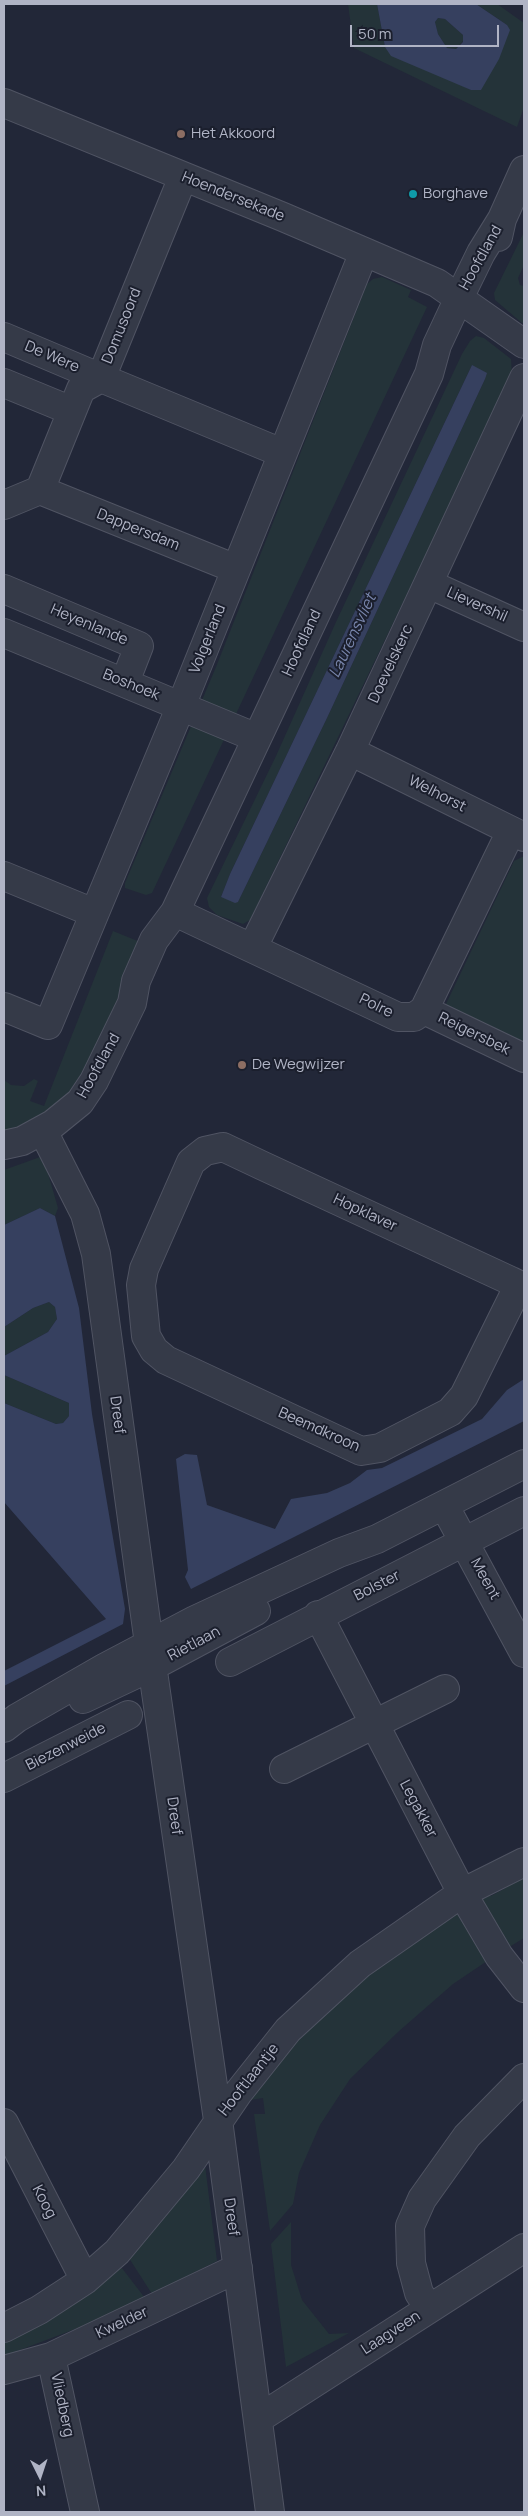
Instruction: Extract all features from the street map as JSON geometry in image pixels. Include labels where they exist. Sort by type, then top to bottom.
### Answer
[{"type":"street","name":"Hoendersekade","points":[[4,103],[437,283],[464,302]]},
{"type":"street","name":"Hoofdland","points":[[4,1145],[22,1141],[43,1131],[71,1111],[88,1092],[132,1003],[136,980],[154,940],[175,912],[429,374],[437,345],[464,302],[480,253],[502,219],[524,170]]},
{"type":"street","name":"Domusoord","points":[[183,177],[101,378],[282,453]]},
{"type":"street","name":"Volgerland","points":[[4,1007],[48,1025],[181,706],[364,252]]},
{"type":"street","name":"Hoofdland","points":[[464,302],[498,328],[524,344]]},
{"type":"street","name":"De Were","points":[[4,337],[101,378]]},
{"type":"street","points":[[4,505],[40,490],[81,389],[101,378]]},
{"type":"street","points":[[4,383],[72,411]]},
{"type":"street","name":"Doevelskerc","points":[[253,947],[350,751],[523,383]]},
{"type":"street","name":"Dappersdam","points":[[40,490],[236,570]]},
{"type":"street","name":"Lievershil","points":[[429,584],[524,627]]},
{"type":"street","name":"Heyenlande","points":[[4,590],[139,646],[125,682]]},
{"type":"street","name":"Boshoek","points":[[4,633],[257,738]]},
{"type":"street","name":"Welhorst","points":[[350,751],[518,834]]},
{"type":"street","points":[[424,1010],[518,834]]},
{"type":"street","points":[[4,876],[94,913]]},
{"type":"street","name":"Polre","points":[[175,912],[253,947],[398,1017],[414,1017],[424,1010]]},
{"type":"street","name":"Reigersbek","points":[[424,1010],[524,1058]]},
{"type":"street","name":"Dreef","points":[[43,1131],[73,1189],[91,1233],[100,1281],[106,1341],[218,2120],[270,2512]]},
{"type":"street","name":"Hopklaver","points":[[146,1336],[141,1285],[144,1269],[191,1162],[205,1152],[223,1147],[522,1286]]},
{"type":"street","name":"Beemdkroon","points":[[146,1336],[154,1350],[166,1360],[361,1451],[380,1448],[450,1412],[464,1396],[522,1286]]},
{"type":"street","points":[[106,1341],[146,1336]]},
{"type":"street","name":"Rietlaan","points":[[4,1733],[23,1728],[151,1655],[339,1553],[377,1539],[524,1464]]},
{"type":"street","name":"Meent","points":[[444,1505],[524,1653]]},
{"type":"street","name":"Bolster","points":[[230,1662],[318,1615],[524,1511]]},
{"type":"street","name":"Legakker","points":[[318,1615],[462,1894],[499,1956],[524,1988]]},
{"type":"street","name":"Rietlaan","points":[[4,1728],[24,1713],[151,1655]]},
{"type":"street","points":[[284,1769],[445,1689]]},
{"type":"street","name":"Biezenweide","points":[[4,1778],[128,1715]]},
{"type":"street","name":"Hooftlaantje","points":[[4,2328],[39,2310],[85,2280],[117,2252],[186,2169],[218,2120],[288,2030],[360,1964],[462,1894],[524,1862]]},
{"type":"street","points":[[429,2308],[419,2293],[411,2263],[410,2226],[422,2199],[468,2136],[524,2078]]},
{"type":"street","name":"Koog","points":[[4,2123],[85,2280]]},
{"type":"street","name":"Laagveen","points":[[258,2419],[524,2248]]},
{"type":"street","name":"Kwelder","points":[[4,2370],[51,2357],[238,2268]]},
{"type":"street","name":"Vliedberg","points":[[51,2357],[86,2512]]},
{"type":"shaded area","points":[[348,4],[377,4],[385,47],[471,90],[507,25],[476,4],[497,4],[524,23],[524,107],[517,127],[354,48]]},
{"type":"shaded area","points":[[438,18],[445,19],[463,35],[463,41],[456,49],[447,48],[438,34],[435,22]]},
{"type":"shaded area","points":[[524,232],[524,265],[518,278],[520,285],[524,286],[524,323],[522,323],[495,300],[494,293]]},
{"type":"shaded area","points":[[382,277],[411,290],[408,297],[427,307],[152,893],[146,895],[125,888],[125,883],[216,667],[367,284],[373,279]]},
{"type":"shaded area","points":[[476,336],[484,338],[511,359],[512,376],[250,920],[243,924],[217,915],[209,907],[207,898],[276,756],[336,622],[462,354],[470,341]],"holes":[[[472,365],[485,379],[327,718],[238,902],[221,897],[230,874]]]},
{"type":"shaded area","points":[[524,856],[524,1044],[447,1007],[446,1004],[514,861]]},
{"type":"shaded area","points":[[113,931],[145,944],[103,1044],[67,1104],[4,1136],[4,1080],[11,1085],[24,1086],[34,1079],[38,1081],[30,1101],[44,1106]]},
{"type":"shaded area","points":[[43,1156],[58,1208],[55,1216],[40,1208],[4,1225],[4,1170]]},
{"type":"shaded area","points":[[49,1302],[55,1307],[57,1319],[48,1332],[4,1356],[4,1327],[33,1308]]},
{"type":"shaded area","points":[[4,1375],[69,1403],[69,1416],[63,1423],[56,1424],[4,1403]]},
{"type":"shaded area","points":[[524,1869],[524,1938],[506,1949],[471,1898],[483,1890],[491,1896],[507,1887],[504,1879]]},
{"type":"shaded area","points":[[456,1907],[493,1957],[453,1984],[398,2032],[350,2079],[320,2125],[299,2173],[293,2204],[270,2231],[254,2114],[265,2114],[263,2098],[250,2100],[270,2066],[335,1999]]},
{"type":"shaded area","points":[[204,2157],[217,2261],[152,2294],[127,2255]]},
{"type":"shaded area","points":[[291,2222],[291,2265],[302,2300],[329,2334],[349,2333],[286,2367],[271,2244]]},
{"type":"shaded area","points":[[118,2263],[145,2298],[78,2328],[4,2356],[4,2335]]},
{"type":"water","points":[[377,4],[476,4],[507,25],[510,30],[499,59],[481,90],[471,90],[391,56],[385,47]],"holes":[[[438,18],[445,19],[463,35],[463,42],[456,49],[447,48],[438,34],[435,22]]]},
{"type":"water","name":"Laurensvliet","points":[[472,365],[487,373],[485,379],[327,718],[238,902],[235,903],[221,897],[230,874]]},
{"type":"water","points":[[40,1208],[55,1216],[79,1308],[92,1414],[125,1609],[123,1624],[4,1686],[4,1671],[106,1619],[4,1502],[4,1403],[56,1424],[63,1423],[69,1416],[69,1403],[4,1375],[4,1356],[48,1332],[57,1319],[55,1307],[49,1302],[33,1308],[4,1327],[4,1225]]},
{"type":"water","points":[[524,1379],[524,1421],[191,1589],[185,1577],[188,1570],[176,1459],[185,1454],[197,1455],[207,1505],[275,1529],[291,1499],[327,1493],[350,1483],[367,1470],[382,1468],[482,1419],[507,1390]]},
{"type":"place","name":"Het Akkoord","points":[[181,134]]},
{"type":"place","name":"Borghave","points":[[413,194]]},
{"type":"place","name":"De Wegwijzer","points":[[242,1065]]}]
